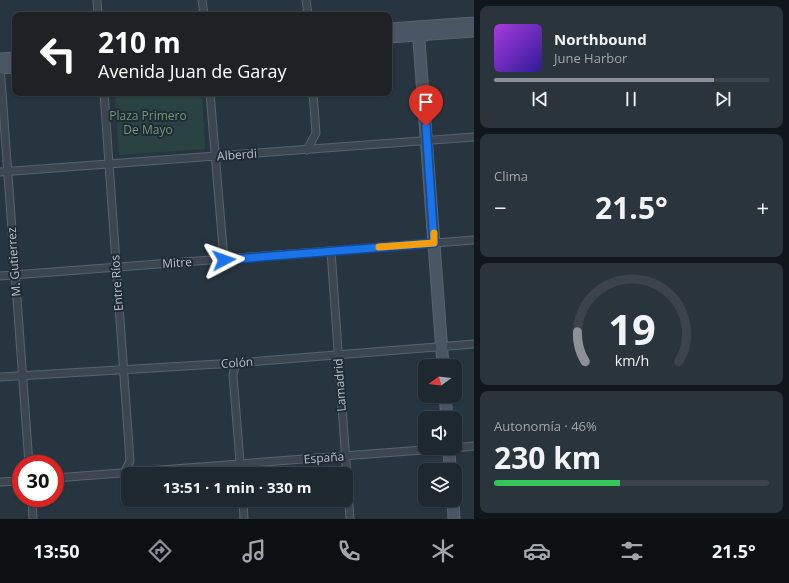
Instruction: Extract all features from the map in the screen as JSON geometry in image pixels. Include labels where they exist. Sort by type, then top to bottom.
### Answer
[{"type":"street","points":[[97,0],[98,12]]},
{"type":"street","points":[[202,0],[204,12]]},
{"type":"street","points":[[306,0],[308,12]]},
{"type":"street","points":[[392,36],[474,23]]},
{"type":"street","points":[[392,29],[418,31],[474,31]]},
{"type":"street","points":[[418,31],[443,359]]},
{"type":"street","points":[[0,64],[12,59]]},
{"type":"street","points":[[0,64],[12,66]]},
{"type":"street","name":"M. Gutierrez","points":[[0,64],[28,455]]},
{"type":"street","name":"Entre Ríos","points":[[104,96],[130,461],[127,467]]},
{"type":"street","points":[[210,96],[224,260]]},
{"type":"street","points":[[306,150],[316,133],[313,96]]},
{"type":"street","name":"Alberdi","points":[[0,172],[474,137]]},
{"type":"street","name":"Mitre","points":[[0,276],[474,240]]},
{"type":"street","name":"Lamadrid","points":[[331,251],[350,519]]},
{"type":"street","name":"Colón","points":[[0,377],[236,363],[474,344]]},
{"type":"street","points":[[236,363],[233,376],[240,467]]},
{"type":"street","points":[[462,447],[474,446]]},
{"type":"street","name":"España","points":[[201,467],[418,450]]},
{"type":"street","name":"España","points":[[64,477],[121,473]]},
{"type":"street","points":[[0,482],[12,481]]},
{"type":"street","points":[[32,507],[33,519]]},
{"type":"street","points":[[243,507],[244,519]]},
{"type":"street","points":[[453,507],[454,519]]},
{"type":"green space","name":"Plaza Primero De Mayo","points":[[115,96],[202,96],[205,149],[119,155]]},
{"type":"slow traffic","points":[[379,247],[434,243],[434,233]]},
{"type":"route","points":[[224,260],[434,243],[426,126]]}]
